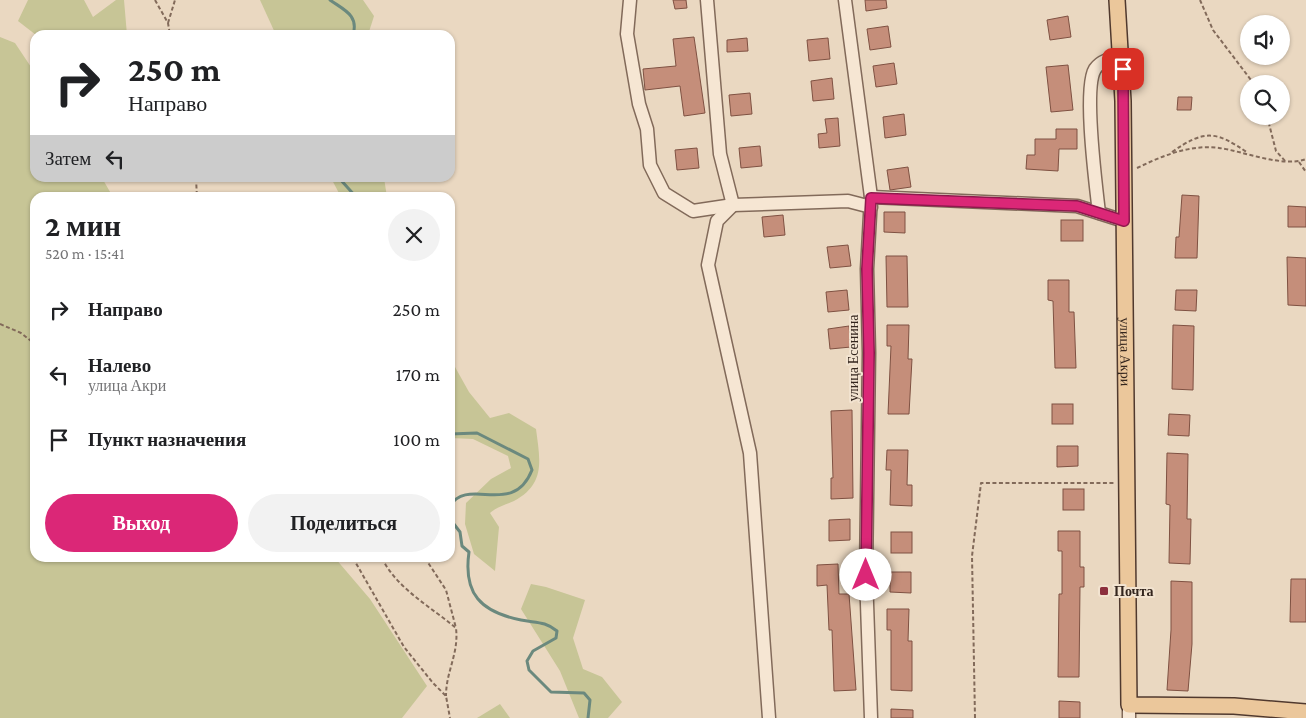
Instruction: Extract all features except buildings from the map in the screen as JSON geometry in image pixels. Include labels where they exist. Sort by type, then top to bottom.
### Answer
[{"type":"main road","name":"улица Акри","points":[[1117,0],[1122,56],[1124,174],[1129,711]]},
{"type":"main road","points":[[1129,711],[1234,706],[1306,712]]},
{"type":"street","points":[[630,0],[628,34],[639,104],[647,129],[650,165],[664,193],[693,211],[733,205],[848,200],[871,202],[1049,204],[1077,206],[1124,221]]},
{"type":"street","points":[[707,0],[720,154],[733,205]]},
{"type":"street","name":"улица Есенина","points":[[845,0],[871,202],[867,269],[869,353],[866,575],[871,718]]},
{"type":"street","points":[[1099,213],[1091,128],[1092,74],[1100,63],[1122,56]]},
{"type":"street","points":[[733,205],[717,221],[708,264],[750,453],[769,718]]},
{"type":"path","points":[[155,0],[168,23],[169,30]]},
{"type":"path","points":[[168,23],[175,0]]},
{"type":"path","points":[[1200,0],[1213,30],[1247,75]]},
{"type":"path","points":[[1269,125],[1276,151],[1286,162]]},
{"type":"path","points":[[1124,174],[1171,153],[1192,138],[1204,135],[1215,136],[1233,142],[1250,154]]},
{"type":"path","points":[[1171,153],[1202,147],[1218,148],[1286,162],[1299,162],[1306,159]]},
{"type":"path","points":[[1299,162],[1306,172]]},
{"type":"path","points":[[0,324],[21,333],[30,340]]},
{"type":"path","points":[[975,718],[972,556],[981,483],[1127,483]]},
{"type":"path","points":[[355,562],[404,647],[433,684],[446,696]]},
{"type":"path","points":[[384,562],[404,588],[456,628]]},
{"type":"path","points":[[428,562],[446,590],[456,628],[458,643],[446,683],[450,718]]},
{"type":"shaded area","points":[[28,0],[84,0],[93,17],[116,0],[124,0],[127,30],[30,30],[18,21]]},
{"type":"shaded area","points":[[260,0],[363,0],[374,16],[370,30],[274,30]]},
{"type":"shaded area","points":[[0,37],[15,43],[30,66],[30,182],[104,182],[110,192],[30,192],[30,562],[338,562],[370,599],[427,686],[402,718],[0,718]]},
{"type":"shaded area","points":[[333,182],[385,182],[386,192],[338,192]]},
{"type":"shaded area","points":[[455,367],[469,392],[490,418],[509,413],[536,429],[539,461],[536,479],[532,487],[514,501],[490,513],[499,527],[495,571],[474,554],[465,524],[466,503],[491,479],[511,468],[508,456],[473,439],[455,438]]},
{"type":"shaded area","points":[[531,584],[585,600],[573,638],[583,669],[602,677],[622,702],[608,718],[579,718],[560,671],[521,609]]},
{"type":"shaded area","points":[[500,704],[510,718],[477,718]]},
{"type":"waterway","points":[[330,0],[349,14],[354,22],[354,30]]},
{"type":"waterway","points":[[343,182],[352,192]]},
{"type":"waterway","points":[[455,434],[477,433],[528,459],[532,470],[524,484],[514,492],[502,495],[468,494],[455,501]]},
{"type":"waterway","points":[[455,526],[460,532],[462,546],[469,552],[469,579],[472,590],[478,599],[485,606],[507,617],[544,624],[557,631],[556,638],[533,651],[527,661],[529,670],[551,692],[584,693],[590,700],[588,718]]},
{"type":"place","name":"Почта","points":[[1104,591]]},
{"type":"route","points":[[866,575],[869,353],[867,256],[871,198],[948,202],[1040,203],[1077,206],[1124,221],[1123,69]]}]
